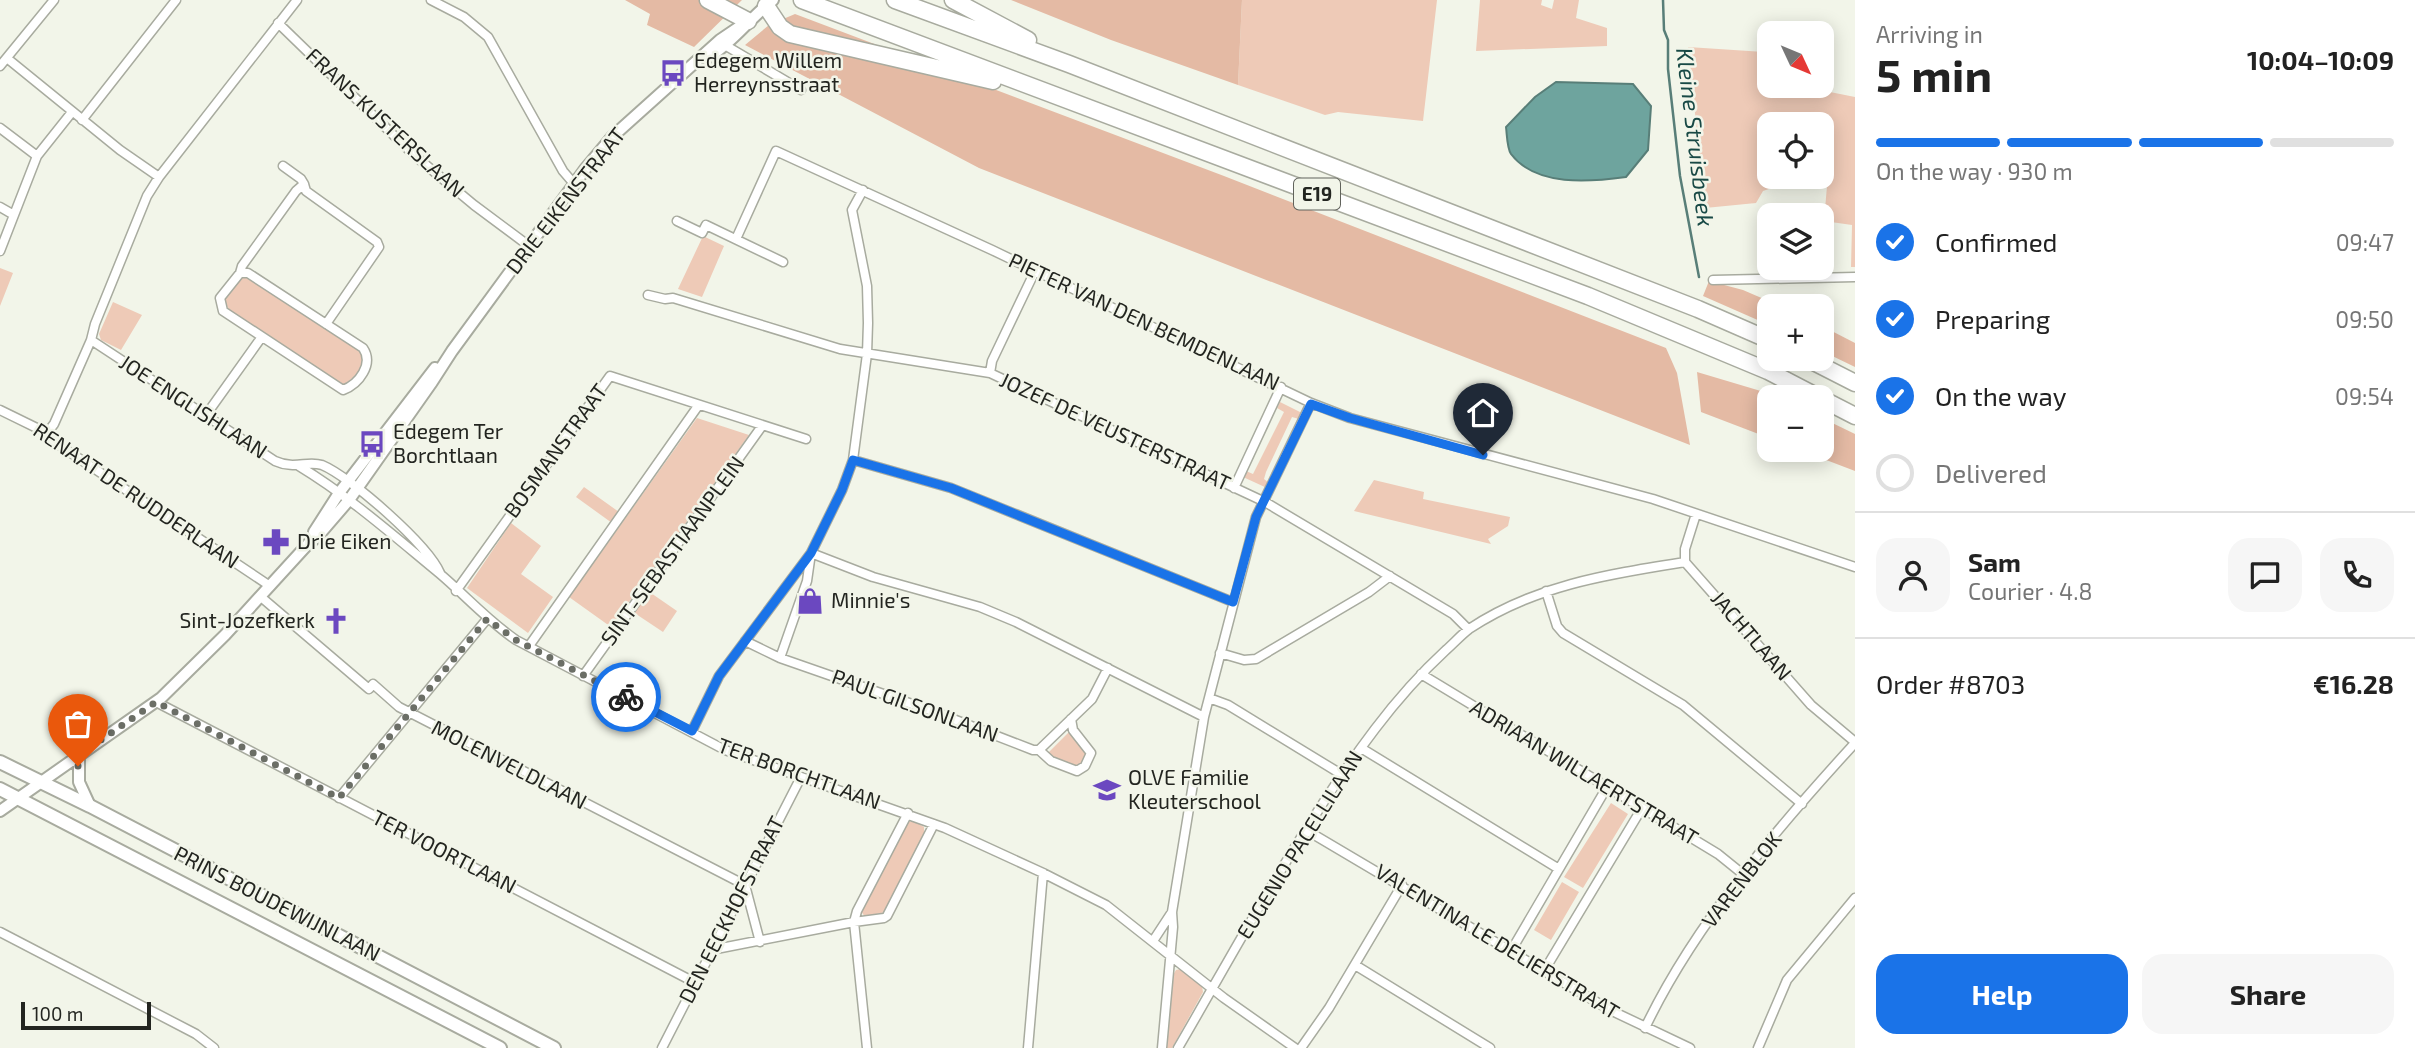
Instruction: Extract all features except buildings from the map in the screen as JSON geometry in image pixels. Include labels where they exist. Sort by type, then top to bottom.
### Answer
[{"type":"highway","points":[[708,0],[748,21]]},
{"type":"highway","name":"E19","points":[[895,0],[1069,64],[1698,309],[1757,335]]},
{"type":"highway","points":[[953,0],[1069,64]]},
{"type":"highway","name":"E19","points":[[806,1],[1575,291],[1689,337],[1794,385]]},
{"type":"highway","points":[[769,3],[780,27],[790,34],[985,80],[1024,85]]},
{"type":"highway","points":[[1832,371],[1855,383]]},
{"type":"highway","name":"E19","points":[[1834,405],[1855,416]]},
{"type":"main road","name":"PRINS BOUDEWIJNLAAN","points":[[0,762],[90,806],[554,1048]]},
{"type":"main road","name":"PRINS BOUDEWIJNLAAN","points":[[0,789],[500,1048]]},
{"type":"main road","points":[[65,823],[62,820],[62,809],[77,800]]},
{"type":"street","points":[[0,66],[54,0]]},
{"type":"street","points":[[82,120],[176,0]]},
{"type":"street","points":[[47,433],[54,424],[91,340],[94,324],[147,196],[297,0]]},
{"type":"street","points":[[431,0],[464,17],[488,37],[564,171],[575,185]]},
{"type":"street","name":"DRIE EIKENSTRAAT","points":[[0,811],[156,702],[261,597],[349,500],[452,351],[612,137],[769,3]]},
{"type":"street","name":"FRANS KUSTERSLAAN","points":[[278,23],[414,155],[529,246]]},
{"type":"street","points":[[722,43],[801,90]]},
{"type":"street","points":[[8,59],[120,150],[159,177]]},
{"type":"street","points":[[0,251],[37,156],[72,112]]},
{"type":"street","points":[[0,128],[37,156]]},
{"type":"street","name":"PIETER VAN DEN BEMDENLAAN","points":[[736,239],[776,151],[1281,387],[1311,404],[1350,418],[1653,499],[1855,568]]},
{"type":"street","points":[[282,166],[301,179],[306,191],[377,242],[379,247],[326,324]]},
{"type":"street","points":[[240,273],[248,273],[363,348],[368,355],[367,366],[351,387],[343,390],[261,338],[223,311],[220,305],[220,298],[240,273],[242,266],[296,191],[304,184]]},
{"type":"street","points":[[692,731],[719,676],[811,553],[842,490],[853,460],[867,354],[867,286],[852,210],[863,190]]},
{"type":"street","points":[[0,207],[14,215]]},
{"type":"street","points":[[677,221],[702,233],[705,225],[783,262]]},
{"type":"street","points":[[990,373],[992,361],[1035,271]]},
{"type":"street","points":[[1713,280],[1855,277]]},
{"type":"street","name":"JOZEF DE VEUSTERSTRAAT","points":[[648,295],[673,298],[840,349],[990,373],[1265,502],[1453,614],[1468,629]]},
{"type":"street","points":[[206,415],[261,338]]},
{"type":"street","name":"JOE ENGLISHLAAN","points":[[91,340],[275,461],[299,466],[318,464],[358,488]]},
{"type":"street","name":"DRIE EIKENSTRAAT","points":[[308,544],[338,493],[424,381],[452,351]]},
{"type":"street","name":"BOSMANSTRAAT","points":[[456,591],[610,376],[806,439]]},
{"type":"street","points":[[1234,488],[1281,387]]},
{"type":"street","points":[[1162,1048],[1172,912],[1204,717],[1256,517],[1311,404]]},
{"type":"street","points":[[529,646],[698,406]]},
{"type":"street","name":"RENAAT DE RUDDERLAAN","points":[[0,410],[47,433],[56,443],[270,586]]},
{"type":"street","name":"SINT-SEBASTIAANPLEIN","points":[[583,676],[762,426]]},
{"type":"street","points":[[853,460],[951,488],[1233,602]]},
{"type":"street","name":"JOE ENGLISHLAAN","points":[[299,466],[349,500]]},
{"type":"street","name":"TER BORCHTLAAN","points":[[358,488],[432,559],[440,574]]},
{"type":"street","name":"TER BORCHTLAAN","points":[[349,500],[440,574],[487,619],[529,646],[725,750],[908,813],[1043,873],[1106,905],[1295,1048]]},
{"type":"street","points":[[1685,562],[1685,550],[1696,514]]},
{"type":"street","points":[[780,658],[807,581],[811,553]]},
{"type":"street","points":[[811,553],[873,577],[1004,617],[1204,717]]},
{"type":"street","name":"EUGENIO PACELLILAAN","points":[[1178,1048],[1341,774],[1402,694],[1421,674],[1468,629],[1522,601],[1597,576],[1685,562]]},
{"type":"street","name":"JACHTLAAN","points":[[1685,562],[1811,705],[1855,742]]},
{"type":"street","points":[[1220,653],[1244,660],[1256,659],[1369,592],[1390,576]]},
{"type":"street","points":[[1546,591],[1557,626],[1563,633],[1682,705],[1802,804]]},
{"type":"street","name":"MOLENVELDLAAN","points":[[261,597],[369,689],[373,684],[399,708],[745,885]]},
{"type":"street","points":[[339,798],[487,619]]},
{"type":"street","name":"PAUL GILSONLAAN","points":[[745,641],[780,658],[1039,750],[1051,761],[1077,771],[1091,758],[1091,753],[1077,736],[1071,719]]},
{"type":"street","points":[[1039,750],[1092,699],[1108,668]]},
{"type":"street","name":"ADRIAAN WILLAERTSTRAAT","points":[[1421,674],[1718,854],[1744,875]]},
{"type":"street","points":[[1209,698],[1228,705],[1341,774]]},
{"type":"street","name":"TER VOORTLAAN","points":[[156,702],[694,982]]},
{"type":"street","name":"VARENBLOK","points":[[1645,1028],[1662,992],[1686,953],[1744,875],[1855,742]]},
{"type":"street","points":[[1360,748],[1559,869]]},
{"type":"street","points":[[79,755],[77,773],[90,806]]},
{"type":"street","name":"DEN EECKHOFSTRAAT","points":[[653,1048],[663,1045],[801,778]]},
{"type":"street","points":[[1511,951],[1607,787]]},
{"type":"street","points":[[1544,971],[1642,808]]},
{"type":"street","points":[[867,1048],[854,922],[857,911],[908,813]]},
{"type":"street","points":[[711,950],[887,916],[934,824]]},
{"type":"street","name":"VALENTINA LE DELIERSTRAAT","points":[[1306,830],[1544,971],[1645,1028],[1690,1048]]},
{"type":"street","points":[[1028,1048],[1043,873]]},
{"type":"street","points":[[745,885],[760,942]]},
{"type":"street","points":[[1301,1048],[1402,885]]},
{"type":"street","points":[[1758,1048],[1787,980],[1855,898]]},
{"type":"street","points":[[1153,941],[1172,912]]},
{"type":"street","points":[[0,932],[196,1034],[214,1048]]},
{"type":"street","points":[[1354,965],[1490,1048]]},
{"type":"shaded area","points":[[625,0],[742,0],[694,47],[647,25],[650,14]]},
{"type":"shaded area","points":[[1011,0],[1242,0],[1238,85],[1111,40]]},
{"type":"shaded area","points":[[1242,0],[1437,0],[1423,121],[1338,112],[1325,115],[1238,85]]},
{"type":"shaded area","points":[[1480,0],[1542,0],[1541,5],[1552,9],[1554,0],[1579,0],[1576,18],[1607,28],[1607,46],[1476,51]]},
{"type":"shaded area","points":[[795,14],[1224,176],[1666,348],[1677,373],[1690,445],[979,168],[745,45],[769,25]]},
{"type":"shaded area","points":[[1688,47],[1757,52],[1757,98],[1834,98],[1834,93],[1855,97],[1855,267],[1851,267],[1852,225],[1834,222],[1834,203],[1826,203],[1827,189],[1834,189],[1834,112],[1757,112],[1757,189],[1769,189],[1763,191],[1756,203],[1705,208]]},
{"type":"shaded area","points":[[703,236],[724,246],[702,297],[678,289]]},
{"type":"shaded area","points":[[0,268],[13,273],[0,306]]},
{"type":"shaded area","points":[[245,275],[359,349],[363,359],[357,374],[344,384],[336,383],[231,313],[223,299],[240,277]]},
{"type":"shaded area","points":[[1709,281],[1757,296],[1757,320],[1703,296]]},
{"type":"shaded area","points":[[113,302],[142,315],[121,350],[101,340],[99,334]]},
{"type":"shaded area","points":[[1834,332],[1855,343],[1855,367],[1834,357]]},
{"type":"shaded area","points":[[1697,372],[1757,390],[1757,433],[1701,412]]},
{"type":"shaded area","points":[[1280,402],[1302,413],[1299,419],[1292,417],[1266,472],[1264,479],[1269,483],[1267,488],[1243,477],[1246,471],[1253,474],[1284,412],[1277,408]]},
{"type":"shaded area","points":[[697,418],[749,435],[611,627],[569,597]]},
{"type":"shaded area","points":[[1834,424],[1855,434],[1855,471],[1831,462],[1834,462]]},
{"type":"shaded area","points":[[1374,480],[1424,492],[1423,499],[1510,517],[1508,526],[1488,539],[1491,544],[1354,511]]},
{"type":"shaded area","points":[[584,487],[619,512],[612,523],[576,497]]},
{"type":"shaded area","points":[[511,523],[541,546],[521,574],[553,597],[528,633],[467,588]]},
{"type":"shaded area","points":[[648,591],[677,611],[663,632],[633,612]]},
{"type":"shaded area","points":[[1070,731],[1086,753],[1082,763],[1072,767],[1047,754]]},
{"type":"shaded area","points":[[1611,803],[1628,814],[1583,888],[1564,877]]},
{"type":"shaded area","points":[[914,821],[924,827],[924,835],[885,912],[865,917],[861,911],[908,822]]},
{"type":"shaded area","points":[[1562,882],[1579,892],[1551,940],[1534,930]]},
{"type":"shaded area","points":[[1181,969],[1202,986],[1203,992],[1172,1048],[1167,1048],[1173,975],[1176,970]]},
{"type":"water","points":[[1556,82],[1633,84],[1651,106],[1648,150],[1626,177],[1580,181],[1549,177],[1522,165],[1511,154],[1506,127],[1535,97]]},
{"type":"waterway","name":"Kleine Struisbeek","points":[[1663,0],[1680,176],[1699,277]]},
{"type":"way so far","points":[[78,766],[79,755],[156,702],[339,798],[487,619],[516,640],[626,697]]},
{"type":"place","name":"Edegem Willem Herreynsstraat","points":[[673,73]]},
{"type":"place","name":"Edegem Ter Borchtlaan","points":[[372,444]]},
{"type":"place","name":"Drie Eiken","points":[[276,542]]},
{"type":"place","name":"Minnie's","points":[[810,601]]},
{"type":"place","name":"Sint-Jozefkerk","points":[[336,621]]},
{"type":"place","name":"OLVE Familie Kleuterschool","points":[[1107,790]]},
{"type":"route","points":[[626,697],[692,731],[719,676],[811,553],[842,490],[853,460],[951,488],[1233,602],[1256,517],[1311,404],[1350,418],[1483,455]]}]
